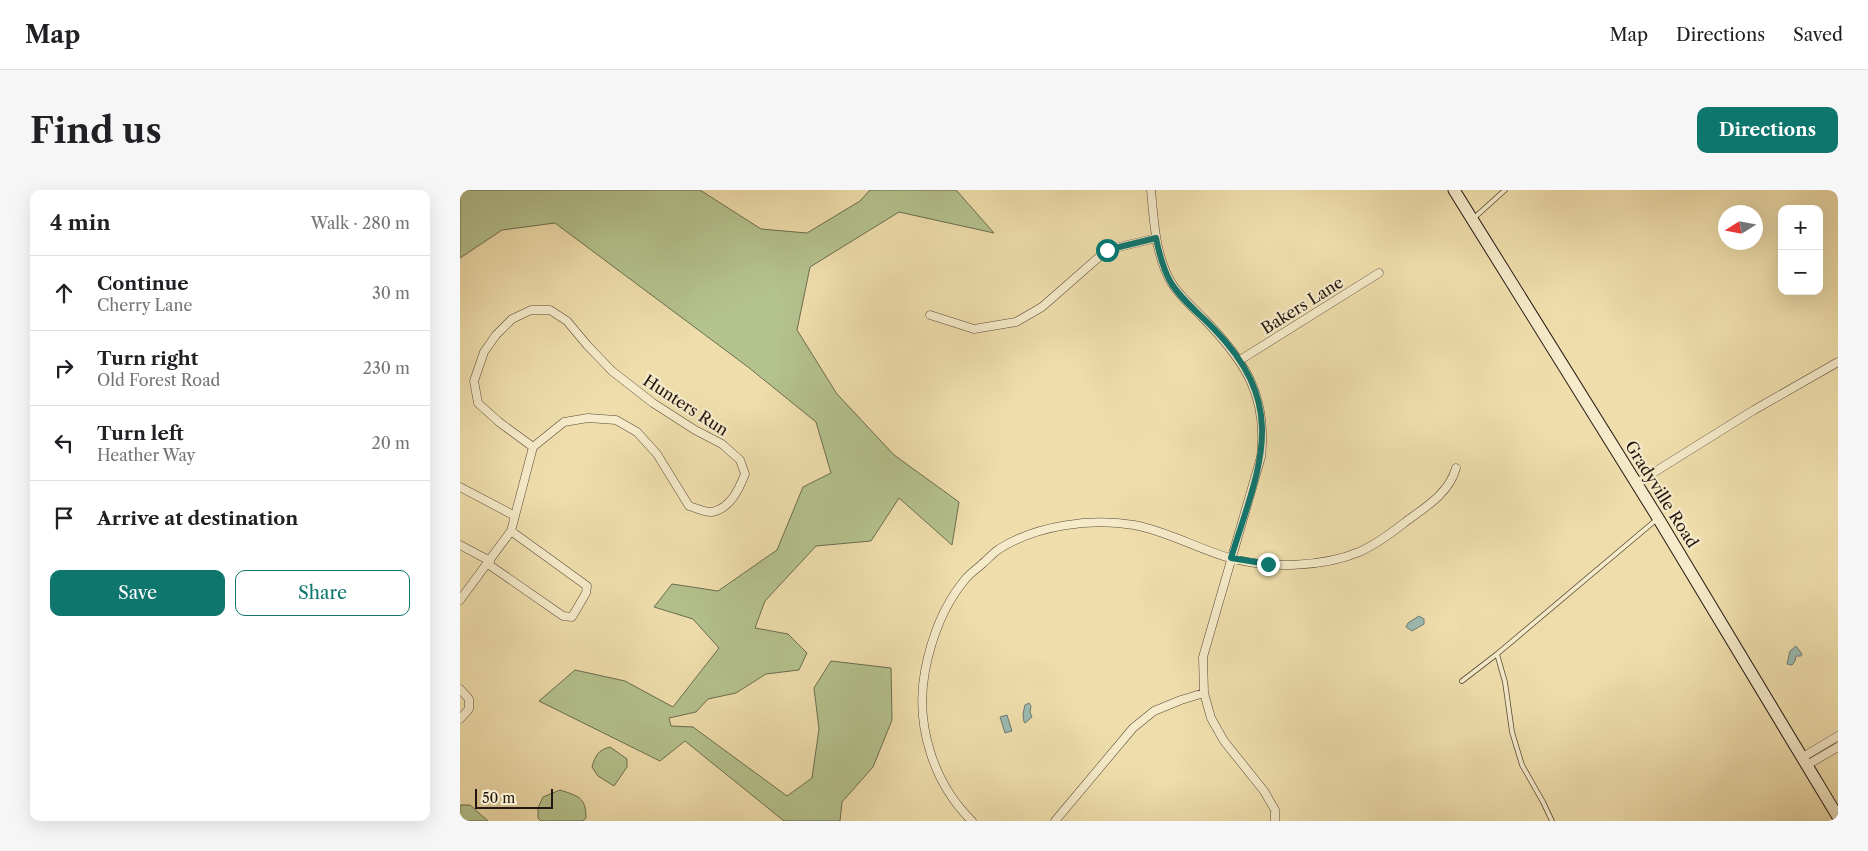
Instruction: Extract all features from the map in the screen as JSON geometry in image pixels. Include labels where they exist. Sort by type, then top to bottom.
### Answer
[{"type":"street","points":[[1151,190],[1156,238],[1164,267],[1173,286],[1223,338],[1240,360],[1256,391],[1261,415],[1263,442],[1256,478],[1203,657],[1204,693],[1211,718],[1224,741],[1264,791],[1274,810],[1275,821]]},
{"type":"street","name":"Gradyville Road","points":[[1454,190],[1637,483],[1838,817]]},
{"type":"street","points":[[930,315],[974,329],[1016,322],[1042,307],[1107,250],[1156,238]]},
{"type":"street","name":"Bakers Lane","points":[[1240,360],[1379,273]]},
{"type":"street","name":"Hunters Run","points":[[531,310],[550,310],[567,321],[586,345],[612,371],[653,403],[695,430],[722,444],[740,460],[745,474],[738,491],[725,507],[711,512],[689,506],[657,454],[637,432],[616,420],[588,418],[564,422],[533,447],[499,422],[478,403],[474,381],[484,352],[496,335],[512,319],[531,310]]},
{"type":"street","points":[[1637,483],[1754,410],[1838,362]]},
{"type":"street","points":[[460,600],[511,531],[533,447]]},
{"type":"street","points":[[972,821],[962,812],[938,772],[924,735],[923,684],[930,646],[947,607],[964,580],[1001,548],[1038,531],[1086,522],[1134,525],[1231,558],[1268,564],[1327,562],[1359,552],[1384,538],[1444,492],[1453,480],[1456,468]]},
{"type":"street","points":[[460,487],[516,516]]},
{"type":"street","points":[[460,545],[489,562],[563,616],[572,617],[586,593],[587,586],[511,531]]},
{"type":"street","points":[[460,689],[469,698],[469,709],[460,719]]},
{"type":"street","points":[[1055,821],[1133,728],[1154,711],[1204,693]]},
{"type":"street","points":[[1805,761],[1838,736]]},
{"type":"street","points":[[1805,761],[1838,747]]},
{"type":"lane","points":[[1472,220],[1506,190]]},
{"type":"lane","points":[[1462,681],[1497,654],[1658,518]]},
{"type":"lane","points":[[1497,654],[1505,682],[1512,732],[1522,765],[1552,821]]},
{"type":"green space","points":[[460,190],[700,190],[761,229],[807,233],[860,201],[870,190],[956,190],[994,233],[899,212],[810,267],[797,330],[837,394],[894,455],[959,502],[952,545],[899,498],[871,541],[816,546],[765,601],[755,628],[788,634],[807,653],[799,670],[766,674],[736,693],[708,699],[696,712],[669,718],[671,726],[693,727],[787,796],[812,778],[819,729],[814,688],[831,661],[891,668],[892,720],[873,767],[842,802],[840,821],[784,821],[685,741],[660,761],[539,701],[575,670],[625,681],[673,707],[719,648],[693,619],[654,607],[672,584],[718,591],[777,550],[803,487],[831,473],[816,422],[748,367],[555,223],[502,230],[460,258]]},
{"type":"green space","points":[[610,747],[627,759],[627,767],[614,786],[598,776],[592,767],[598,754]]},
{"type":"green space","points":[[560,790],[583,801],[586,818],[583,821],[541,821],[538,818],[538,808],[543,797]]},
{"type":"green space","points":[[460,805],[470,805],[488,821],[460,821]]},
{"type":"water","points":[[1419,616],[1424,619],[1424,624],[1412,631],[1406,627],[1408,623]]},
{"type":"water","points":[[1796,646],[1802,654],[1801,656],[1796,656],[1792,665],[1787,664],[1790,651]]},
{"type":"water","points":[[1029,703],[1032,717],[1025,723],[1023,714],[1025,705]]},
{"type":"water","points":[[1007,715],[1012,731],[1005,733],[1000,717]]},
{"type":"route","points":[[1107,250],[1156,238],[1164,267],[1173,286],[1223,338],[1250,376],[1259,402],[1263,442],[1256,478],[1231,558],[1268,564]]}]
